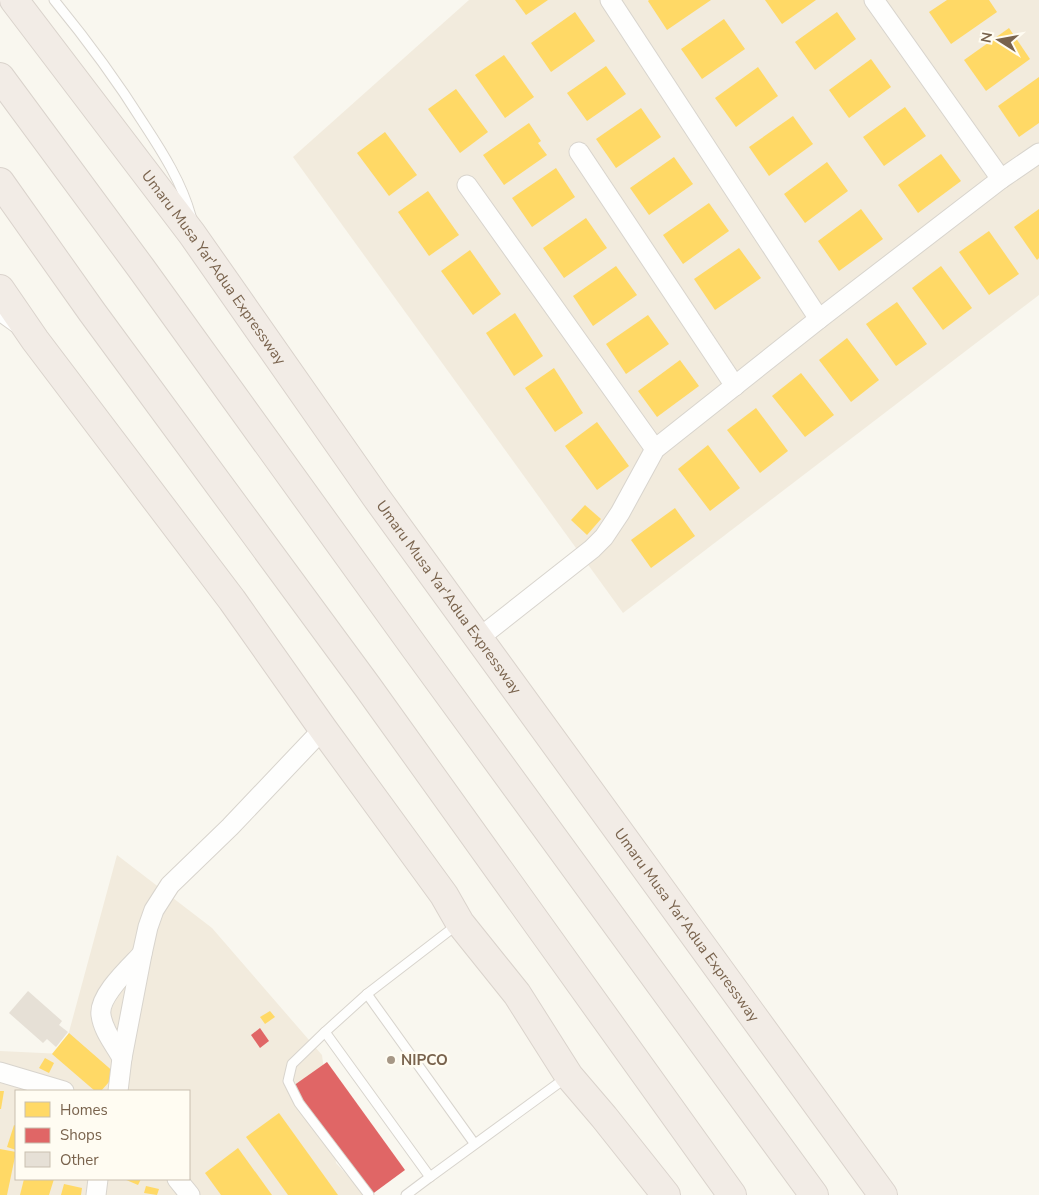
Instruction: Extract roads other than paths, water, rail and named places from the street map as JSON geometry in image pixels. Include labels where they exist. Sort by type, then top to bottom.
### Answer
[{"type":"highway","name":"Umaru Musa Yar'Adua Expressway","points":[[14,0],[192,234],[376,497],[883,1195]]},
{"type":"highway","points":[[0,77],[141,268],[415,648],[814,1195]]},
{"type":"highway","points":[[0,182],[92,312],[349,662],[732,1195]]},
{"type":"highway","points":[[0,289],[36,340],[232,600],[323,729],[444,894],[460,923],[517,994],[569,1076],[666,1195]]},
{"type":"street","points":[[610,0],[819,319]]},
{"type":"street","points":[[874,0],[1001,179]]},
{"type":"street","points":[[579,152],[735,386]]},
{"type":"street","points":[[479,638],[592,549],[604,537],[620,514],[655,449],[819,319],[1001,179],[1039,153]]},
{"type":"street","points":[[467,185],[655,449]]},
{"type":"street","points":[[118,1090],[122,1058],[142,954],[154,910],[170,885],[230,827],[323,729]]},
{"type":"street","points":[[122,1058],[107,1032],[101,1014],[102,1004],[124,973],[142,954]]},
{"type":"street","points":[[0,1072],[61,1090]]},
{"type":"street","points":[[96,1195],[98,1180]]},
{"type":"street","points":[[178,1180],[190,1195]]},
{"type":"lane","points":[[54,0],[132,105],[170,166],[191,215],[192,234]]},
{"type":"lane","points":[[0,317],[36,340]]},
{"type":"lane","points":[[370,1195],[299,1103],[288,1081],[292,1064],[367,994],[460,923]]},
{"type":"lane","points":[[367,994],[474,1143]]},
{"type":"lane","points":[[325,1032],[430,1177]]},
{"type":"lane","points":[[406,1195],[474,1143],[569,1076]]},
{"type":"place","name":"NIPCO","points":[[391,1060]]}]
